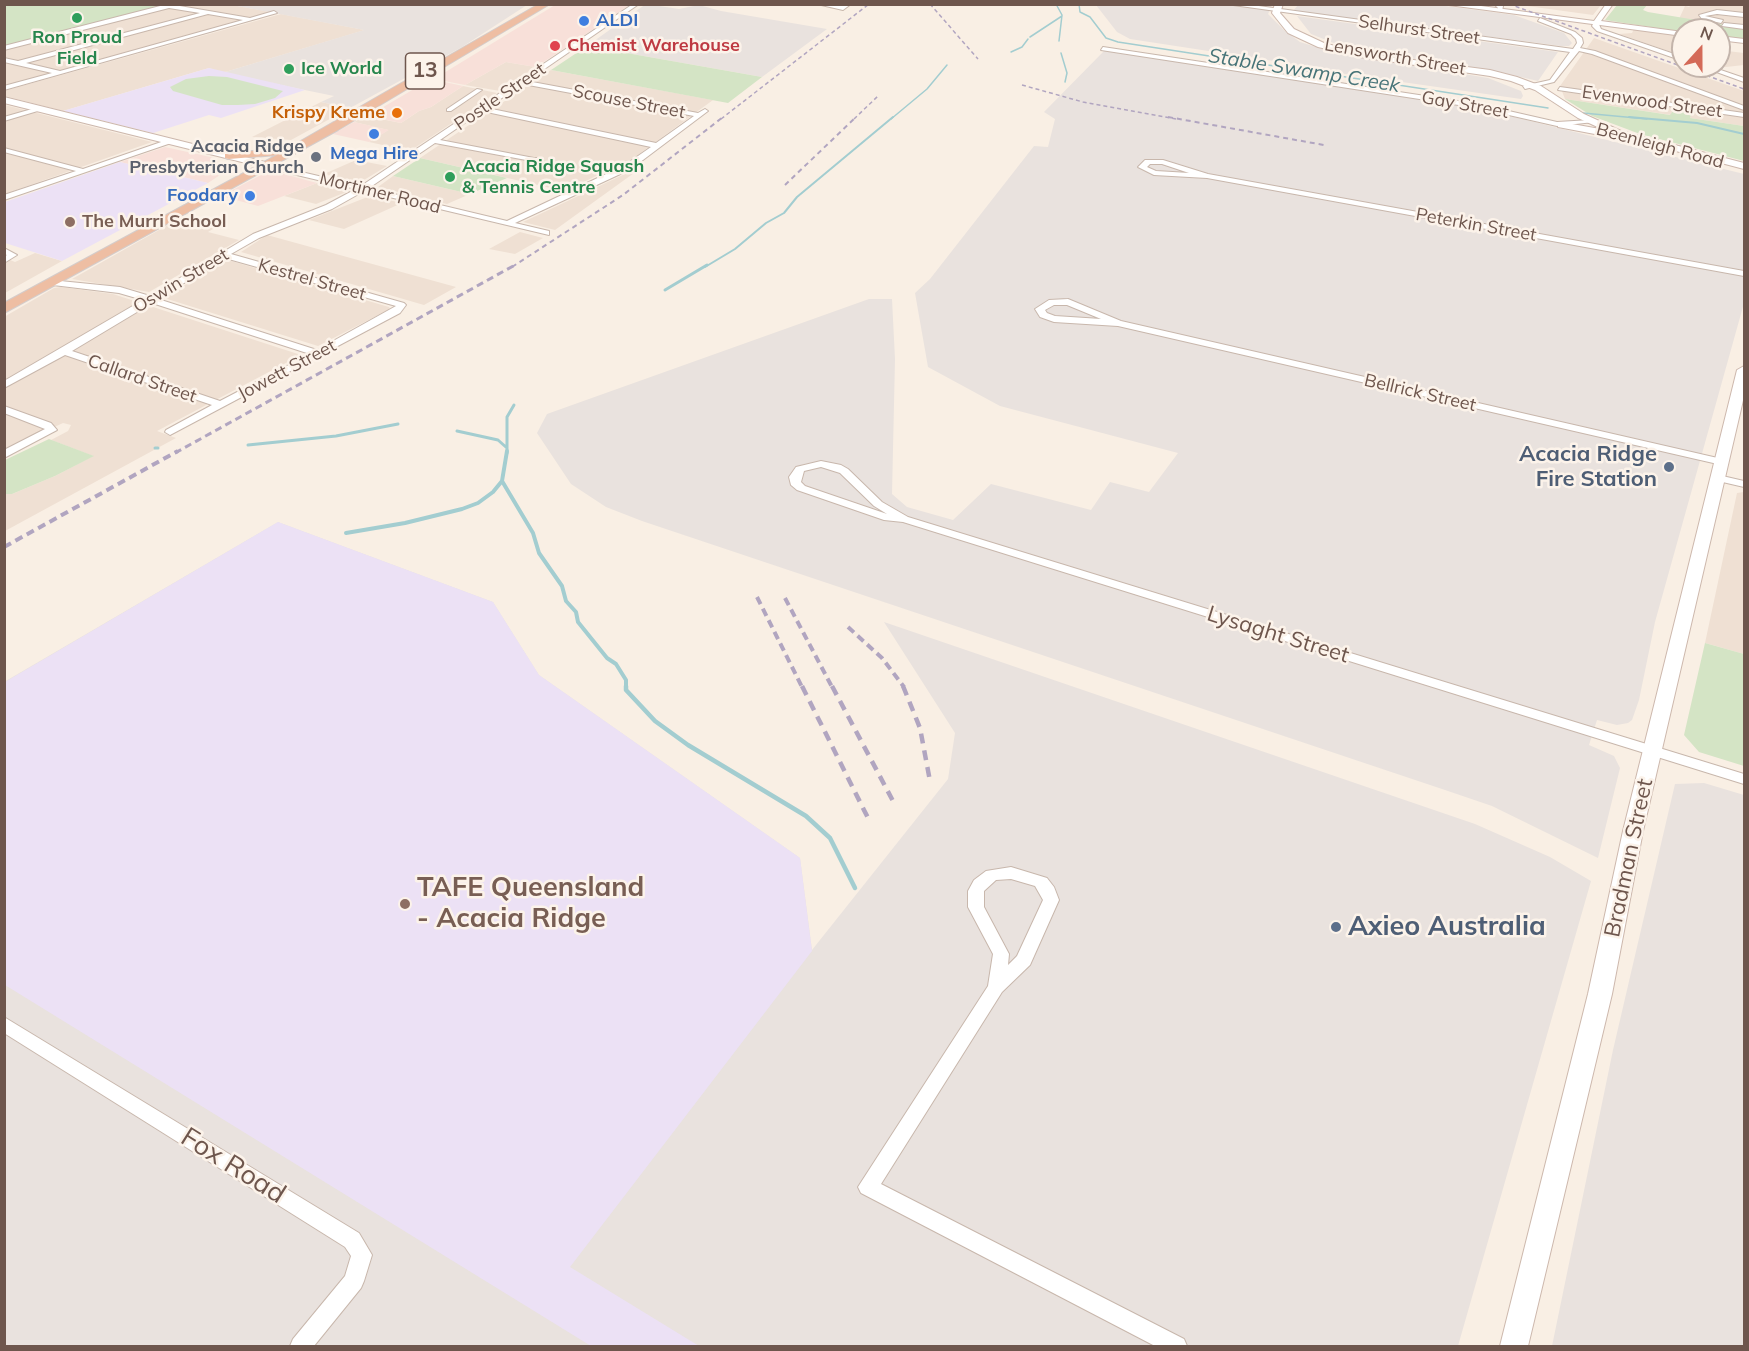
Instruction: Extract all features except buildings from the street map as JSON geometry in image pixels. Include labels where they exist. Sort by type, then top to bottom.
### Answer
[{"type":"highway","name":"13","points":[[4,300],[235,175],[261,164],[539,4]]},
{"type":"highway","name":"13","points":[[4,309],[261,164],[424,77],[546,4]]},
{"type":"highway","points":[[235,175],[232,157],[280,151]]},
{"type":"main road","points":[[1444,4],[1671,32]]},
{"type":"main road","points":[[1456,4],[1498,7],[1596,23]]},
{"type":"main road","points":[[1596,23],[1610,4]]},
{"type":"main road","name":"Lensworth Street","points":[[1277,8],[1291,31],[1311,41],[1360,55],[1479,72],[1529,86]]},
{"type":"main road","name":"Lensworth Street","points":[[1287,8],[1311,41]]},
{"type":"main road","points":[[1527,15],[1540,20]]},
{"type":"main road","name":"Beenleigh Road","points":[[1529,86],[1607,133],[1744,167]]},
{"type":"main road","name":"Mortimer Road","points":[[4,100],[261,164]]},
{"type":"main road","name":"Beenleigh Road","points":[[1584,121],[1653,143],[1744,167]]},
{"type":"main road","points":[[1561,125],[1607,133]]},
{"type":"main road","name":"Bradman Street","points":[[1514,1347],[1600,994],[1652,750],[1744,370]]},
{"type":"street","name":"Postle Street","points":[[363,189],[637,4]]},
{"type":"street","points":[[819,4],[843,8],[849,4]]},
{"type":"street","name":"Selhurst Street","points":[[1228,4],[1287,8],[1596,54],[1744,108]]},
{"type":"street","points":[[1714,4],[1712,7],[1717,12]]},
{"type":"street","points":[[4,48],[173,5],[251,20]]},
{"type":"street","points":[[19,63],[211,12]]},
{"type":"street","points":[[1744,15],[1717,12],[1704,14],[1702,17],[1744,27]]},
{"type":"street","points":[[4,88],[274,13]]},
{"type":"street","points":[[1529,86],[1552,81],[1580,43],[1578,36],[1540,20]]},
{"type":"street","points":[[1596,23],[1594,26],[1597,29],[1671,55]]},
{"type":"street","name":"Gay Street","points":[[1103,49],[1485,107],[1561,125],[1584,121]]},
{"type":"street","points":[[4,60],[60,73]]},
{"type":"street","name":"Scouse Street","points":[[523,82],[702,113],[659,146]]},
{"type":"street","name":"Evenwood Street","points":[[1560,89],[1744,115]]},
{"type":"street","points":[[449,110],[479,90]]},
{"type":"street","points":[[465,99],[493,101]]},
{"type":"street","points":[[4,119],[39,109]]},
{"type":"street","points":[[482,109],[659,146]]},
{"type":"street","name":"Gay Street","points":[[1541,120],[1584,121]]},
{"type":"street","points":[[435,141],[534,160]]},
{"type":"street","points":[[6,196],[170,142]]},
{"type":"street","points":[[507,224],[628,167],[659,146]]},
{"type":"street","points":[[4,150],[83,171]]},
{"type":"street","name":"Peterkin Street","points":[[1207,176],[1167,162],[1151,162],[1142,167],[1154,173],[1207,176],[1744,274]]},
{"type":"street","name":"Mortimer Road","points":[[261,164],[546,233]]},
{"type":"street","name":"Oswin Street","points":[[4,385],[64,352],[256,236],[329,207],[363,189]]},
{"type":"street","points":[[4,250],[13,255],[4,261]]},
{"type":"street","name":"Kestrel Street","points":[[224,255],[401,305]]},
{"type":"street","points":[[53,282],[120,290],[318,353]]},
{"type":"street","name":"Bellrick Street","points":[[1118,323],[1072,302],[1052,302],[1040,309],[1043,315],[1054,319],[1118,323],[1720,470],[1744,484]]},
{"type":"street","name":"Jowett Street","points":[[170,432],[397,311],[401,305]]},
{"type":"street","name":"Callard Street","points":[[64,352],[220,405]]},
{"type":"street","points":[[4,410],[47,425],[52,430],[4,455]]},
{"type":"street","name":"Lysaght Street","points":[[904,519],[888,518],[807,491],[797,486],[795,477],[800,469],[809,466],[821,464],[837,467],[878,504],[904,519],[1744,779]]},
{"type":"street","points":[[996,987],[1001,954],[976,907],[976,891],[980,884],[992,876],[1011,873],[1041,882],[1046,887],[1051,900],[1050,907],[1024,960],[996,987],[868,1187],[1176,1347]]},
{"type":"street","name":"Fox Road","points":[[4,1024],[352,1240],[362,1255],[354,1281],[301,1347]]},
{"type":"shaded area","points":[[646,4],[679,9],[699,5],[721,11],[827,29],[762,77],[587,46]]},
{"type":"shaded area","points":[[1431,4],[1514,15],[1564,33],[1572,43],[1569,46],[1561,46],[1293,11],[1298,5]]},
{"type":"shaded area","points":[[1600,4],[1601,5],[1593,15],[1520,5]]},
{"type":"shaded area","points":[[162,5],[232,5],[271,12],[5,86],[5,46]]},
{"type":"shaded area","points":[[232,5],[527,5],[462,47],[350,108],[321,102],[334,96],[222,73],[364,30]]},
{"type":"shaded area","points":[[555,5],[628,6],[536,67],[506,62],[465,85],[434,79]]},
{"type":"shaded area","points":[[1096,5],[1272,5],[1268,14],[1300,42],[1332,52],[1488,78],[1521,91],[1523,96],[1521,99],[1311,69],[1313,67],[1130,39],[1117,32]]},
{"type":"shaded area","points":[[1685,6],[1744,6],[1744,26],[1731,25],[1731,18],[1679,18]]},
{"type":"shaded area","points":[[281,14],[365,30],[222,73],[209,68],[63,111],[5,96],[4,91]]},
{"type":"shaded area","points":[[1297,16],[1558,52],[1538,81],[1495,71],[1354,51],[1311,34]]},
{"type":"shaded area","points":[[1634,29],[1671,34],[1671,52],[1619,34],[1632,33]]},
{"type":"shaded area","points":[[1594,38],[1671,65],[1671,78],[1707,78],[1744,91],[1744,126],[1690,118],[1693,110],[1675,108],[1671,115],[1565,99],[1560,86]]},
{"type":"shaded area","points":[[1104,51],[1478,108],[1744,174],[1744,303],[1655,622],[1639,700],[1632,720],[1628,723],[1617,725],[1597,720],[1589,745],[1614,756],[1620,768],[1598,858],[1492,806],[606,507],[571,484],[537,433],[547,414],[869,299],[892,299],[895,359],[892,494],[907,507],[953,520],[991,484],[1091,510],[1110,482],[1149,492],[1178,453],[1000,406],[928,367],[915,293],[930,279],[1034,146],[1048,147],[1055,119],[1044,112]]},
{"type":"shaded area","points":[[1731,51],[1744,53],[1744,65],[1731,66]]},
{"type":"shaded area","points":[[506,62],[536,67],[500,91],[465,85]]},
{"type":"shaded area","points":[[209,68],[305,90],[221,118],[209,115],[153,133],[63,111]]},
{"type":"shaded area","points":[[551,70],[713,100],[631,160],[564,191],[420,158]]},
{"type":"shaded area","points":[[431,79],[463,86],[401,123],[368,116]]},
{"type":"shaded area","points":[[463,86],[497,93],[410,151],[369,142],[388,130],[354,122],[366,116],[401,123]]},
{"type":"shaded area","points":[[321,102],[350,108],[291,140],[252,137]]},
{"type":"shaded area","points":[[5,105],[152,142],[5,194]]},
{"type":"shaded area","points":[[354,122],[389,130],[369,142],[333,134]]},
{"type":"shaded area","points":[[165,147],[215,158],[226,171],[208,183],[120,162]]},
{"type":"shaded area","points":[[356,160],[387,166],[359,183],[324,174]]},
{"type":"shaded area","name":"The Murri School","points":[[120,162],[208,183],[62,261],[5,243],[5,202]]},
{"type":"shaded area","points":[[629,172],[634,173],[555,230],[523,222]]},
{"type":"shaded area","points":[[284,174],[317,183],[258,206],[221,196],[261,175]]},
{"type":"shaded area","points":[[393,176],[470,194],[447,204],[378,187]]},
{"type":"shaded area","points":[[317,183],[349,191],[316,204],[284,196]]},
{"type":"shaded area","points":[[370,196],[402,203],[344,229],[309,220]]},
{"type":"shaded area","points":[[175,221],[218,226],[208,232],[239,240],[149,292],[72,279]]},
{"type":"shaded area","points":[[520,232],[543,238],[515,254],[489,249]]},
{"type":"shaded area","points":[[267,235],[456,287],[424,305],[241,252]]},
{"type":"shaded area","points":[[35,253],[62,261],[5,293],[5,258],[15,262]]},
{"type":"shaded area","points":[[231,261],[390,309],[318,346],[164,298],[222,262]]},
{"type":"shaded area","points":[[54,288],[113,294],[301,355],[157,431],[176,438],[5,531],[5,494],[12,494],[55,476],[93,456],[51,440],[68,431],[71,425],[63,423],[5,450],[4,317]]},
{"type":"shaded area","points":[[1744,492],[1744,654],[1705,643],[1737,493]]},
{"type":"shaded area","points":[[278,522],[493,602],[539,675],[800,858],[812,950],[948,779],[955,733],[884,622],[1475,824],[1550,857],[1591,881],[1458,1346],[5,1346],[4,682]]},
{"type":"shaded area","name":"TAFE Queensland - Acacia Ridge","points":[[278,522],[493,602],[539,675],[800,858],[812,951],[570,1267],[699,1346],[591,1346],[5,985],[5,682]]},
{"type":"shaded area","points":[[1704,783],[1744,795],[1744,1346],[1552,1346],[1613,1050],[1675,784]]},
{"type":"green space","points":[[5,5],[162,5],[5,46]]},
{"type":"green space","points":[[1617,5],[1647,5],[1643,10],[1684,18],[1671,18],[1671,30],[1605,20]]},
{"type":"green space","points":[[1731,26],[1744,28],[1744,39],[1731,37]]},
{"type":"green space","points":[[587,46],[762,77],[728,103],[551,70]]},
{"type":"green space","points":[[209,76],[227,77],[283,91],[275,98],[255,104],[222,105],[173,91],[170,87],[186,79]]},
{"type":"green space","points":[[1565,99],[1670,115],[1675,108],[1693,110],[1690,118],[1744,126],[1744,161],[1640,134],[1592,116]]},
{"type":"green space","name":"Acacia Ridge Squash & Tennis Centre","points":[[420,158],[507,178],[470,194],[393,176]]},
{"type":"green space","points":[[49,439],[94,456],[55,476],[12,494],[5,494],[5,460]]},
{"type":"green space","points":[[1705,643],[1744,654],[1744,766],[1699,752],[1684,735]]},
{"type":"waterway","points":[[1056,4],[1062,16]]},
{"type":"waterway","name":"Stable Swamp Creek","points":[[1079,4],[1080,12],[1090,17],[1106,38],[1118,42],[1548,108]]},
{"type":"waterway","points":[[1030,37],[1062,16]]},
{"type":"waterway","points":[[1059,41],[1062,16]]},
{"type":"waterway","points":[[1011,52],[1022,47],[1028,39]]},
{"type":"waterway","points":[[1061,53],[1067,73],[1065,82]]},
{"type":"waterway","points":[[891,119],[927,89],[947,65]]},
{"type":"waterway","name":"Stable Swamp Creek","points":[[1583,113],[1647,119]]},
{"type":"waterway","points":[[705,267],[735,249],[766,223],[784,213],[797,197],[893,117]]},
{"type":"waterway","name":"Stable Swamp Creek","points":[[1629,117],[1697,123],[1744,134]]},
{"type":"waterway","points":[[665,290],[707,265]]},
{"type":"waterway","points":[[507,448],[507,417],[514,405]]},
{"type":"waterway","points":[[248,445],[336,436],[398,424]]},
{"type":"waterway","points":[[457,431],[498,440],[507,448]]},
{"type":"waterway","points":[[502,481],[507,451]]},
{"type":"waterway","points":[[346,533],[405,523],[462,509],[478,503],[493,492],[502,481]]},
{"type":"waterway","points":[[502,481],[533,533],[539,553],[562,586],[566,601],[576,612],[578,622],[607,658],[616,664],[626,680],[626,690],[655,721],[688,745],[806,816],[830,838],[855,888]]},
{"type":"railway","points":[[721,119],[869,4]]},
{"type":"railway","points":[[930,4],[978,59]]},
{"type":"railway","points":[[1509,4],[1744,89]]},
{"type":"railway","points":[[1022,85],[1083,102],[1176,119]]},
{"type":"railway","points":[[854,119],[878,96]]},
{"type":"railway","points":[[512,267],[623,195],[723,117]]},
{"type":"railway","points":[[785,185],[856,117]]},
{"type":"railway","points":[[1168,117],[1324,145]]},
{"type":"railway","points":[[175,453],[515,265]]},
{"type":"railway","points":[[4,547],[178,451]]},
{"type":"railway","points":[[757,597],[802,687]]},
{"type":"railway","points":[[785,598],[832,687]]},
{"type":"railway","points":[[848,627],[882,658],[904,687]]},
{"type":"railway","points":[[802,686],[869,820]]},
{"type":"railway","points":[[832,686],[893,801]]},
{"type":"railway","points":[[903,686],[920,728],[930,781]]},
{"type":"place","name":"Ron Proud Field","points":[[77,18]]},
{"type":"place","name":"ALDI","points":[[584,21]]},
{"type":"place","name":"Chemist Warehouse","points":[[555,46]]},
{"type":"place","name":"Ice World","points":[[289,69]]},
{"type":"place","name":"Krispy Kreme","points":[[397,113]]},
{"type":"place","name":"Mega Hire","points":[[374,134]]},
{"type":"place","name":"Acacia Ridge Presbyterian Church","points":[[316,157]]},
{"type":"place","name":"Acacia Ridge Squash & Tennis Centre","points":[[450,177]]},
{"type":"place","name":"Foodary","points":[[250,196]]},
{"type":"place","name":"The Murri School","points":[[70,222]]},
{"type":"place","name":"Acacia Ridge Fire Station","points":[[1669,467]]},
{"type":"place","name":"TAFE Queensland - Acacia Ridge","points":[[405,904]]},
{"type":"place","name":"Axieo Australia","points":[[1336,927]]}]
